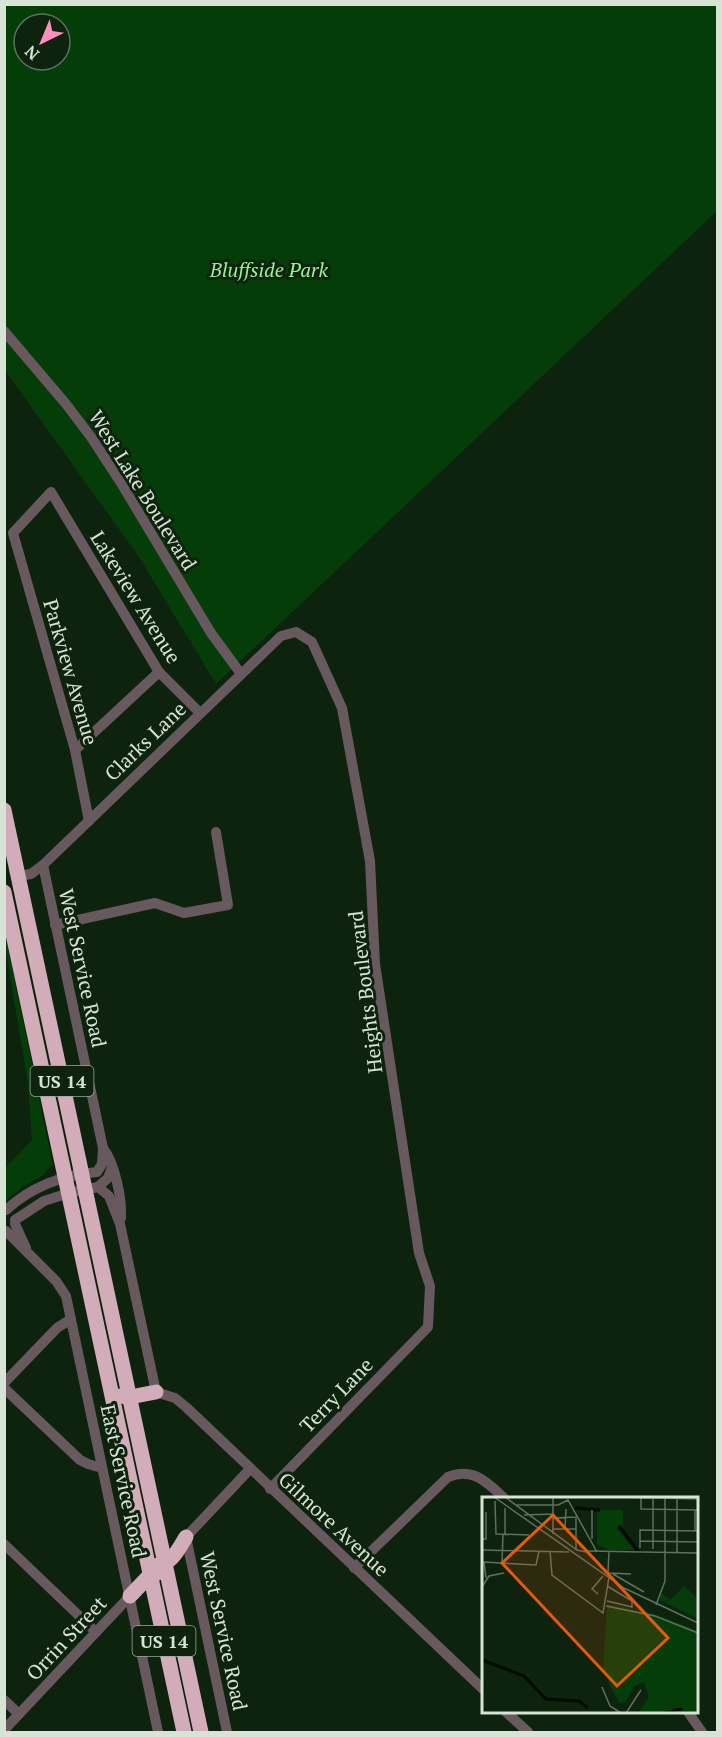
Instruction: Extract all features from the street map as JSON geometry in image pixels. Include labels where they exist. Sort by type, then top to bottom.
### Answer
[{"type":"highway","name":"US 14","points":[[4,810],[89,1183],[126,1380],[201,1732]]},
{"type":"highway","points":[[4,869],[19,876]]},
{"type":"highway","name":"US 14","points":[[4,892],[183,1732]]},
{"type":"highway","points":[[126,1380],[156,1392]]},
{"type":"highway","points":[[111,1389],[117,1396],[130,1397],[156,1392]]},
{"type":"highway","points":[[114,1405],[125,1407],[135,1420]]},
{"type":"highway","points":[[159,1536],[169,1544],[179,1542],[186,1537]]},
{"type":"highway","points":[[145,1550],[155,1564],[165,1564],[174,1556],[186,1537]]},
{"type":"highway","points":[[130,1596],[150,1575],[159,1575],[170,1588]]},
{"type":"highway","points":[[130,1596],[145,1593],[157,1608]]},
{"type":"street","name":"West Lake Boulevard","points":[[4,331],[91,437],[211,633],[241,674]]},
{"type":"street","name":"Parkview Avenue","points":[[51,492],[13,533],[75,750],[89,821]]},
{"type":"street","name":"Lakeview Avenue","points":[[51,492],[159,672],[200,712]]},
{"type":"street","name":"Clarks Lane","points":[[19,876],[31,874],[43,866],[281,636],[296,632]]},
{"type":"street","name":"Heights Boulevard","points":[[296,632],[312,642],[342,708],[370,861],[375,964],[387,1045],[419,1253],[430,1286],[428,1327]]},
{"type":"street","points":[[75,750],[159,672]]},
{"type":"street","points":[[55,925],[155,903],[184,913],[228,906],[216,832]]},
{"type":"street","name":"West Service Road","points":[[43,866],[103,1148],[109,1156],[121,1207],[120,1224]]},
{"type":"street","points":[[10,1227],[67,1185],[89,1183],[101,1169],[103,1148]]},
{"type":"street","points":[[10,1227],[14,1215],[5,1210],[21,1196],[43,1184],[89,1183],[108,1178],[112,1167]]},
{"type":"street","name":"West Service Road","points":[[89,1183],[109,1196],[120,1224],[156,1392]]},
{"type":"street","name":"East Service Road","points":[[10,1227],[24,1242],[27,1251],[64,1291],[158,1732]]},
{"type":"street","points":[[4,1383],[57,1328],[71,1319]]},
{"type":"street","name":"Terry Lane","points":[[270,1489],[428,1327]]},
{"type":"street","points":[[4,1388],[74,1455],[85,1463],[102,1468]]},
{"type":"street","name":"Gilmore Avenue","points":[[156,1392],[179,1401],[482,1689]]},
{"type":"street","points":[[186,1537],[250,1469]]},
{"type":"street","points":[[354,1568],[448,1477],[466,1473],[477,1475],[503,1497]]},
{"type":"street","name":"West Service Road","points":[[186,1537],[227,1732]]},
{"type":"street","points":[[5,1547],[96,1632]]},
{"type":"street","name":"Orrin Street","points":[[4,1730],[130,1596]]},
{"type":"street","points":[[4,1700],[19,1714]]},
{"type":"street","points":[[507,1713],[528,1732]]},
{"type":"street","points":[[689,1713],[702,1732]]},
{"type":"green space","name":"Bluffside Park","points":[[5,5],[717,5],[717,211],[216,684],[139,557],[5,370]]},
{"type":"green space","points":[[4,928],[53,1166],[5,1201],[5,1168],[32,1140],[28,1083],[5,947]]}]
